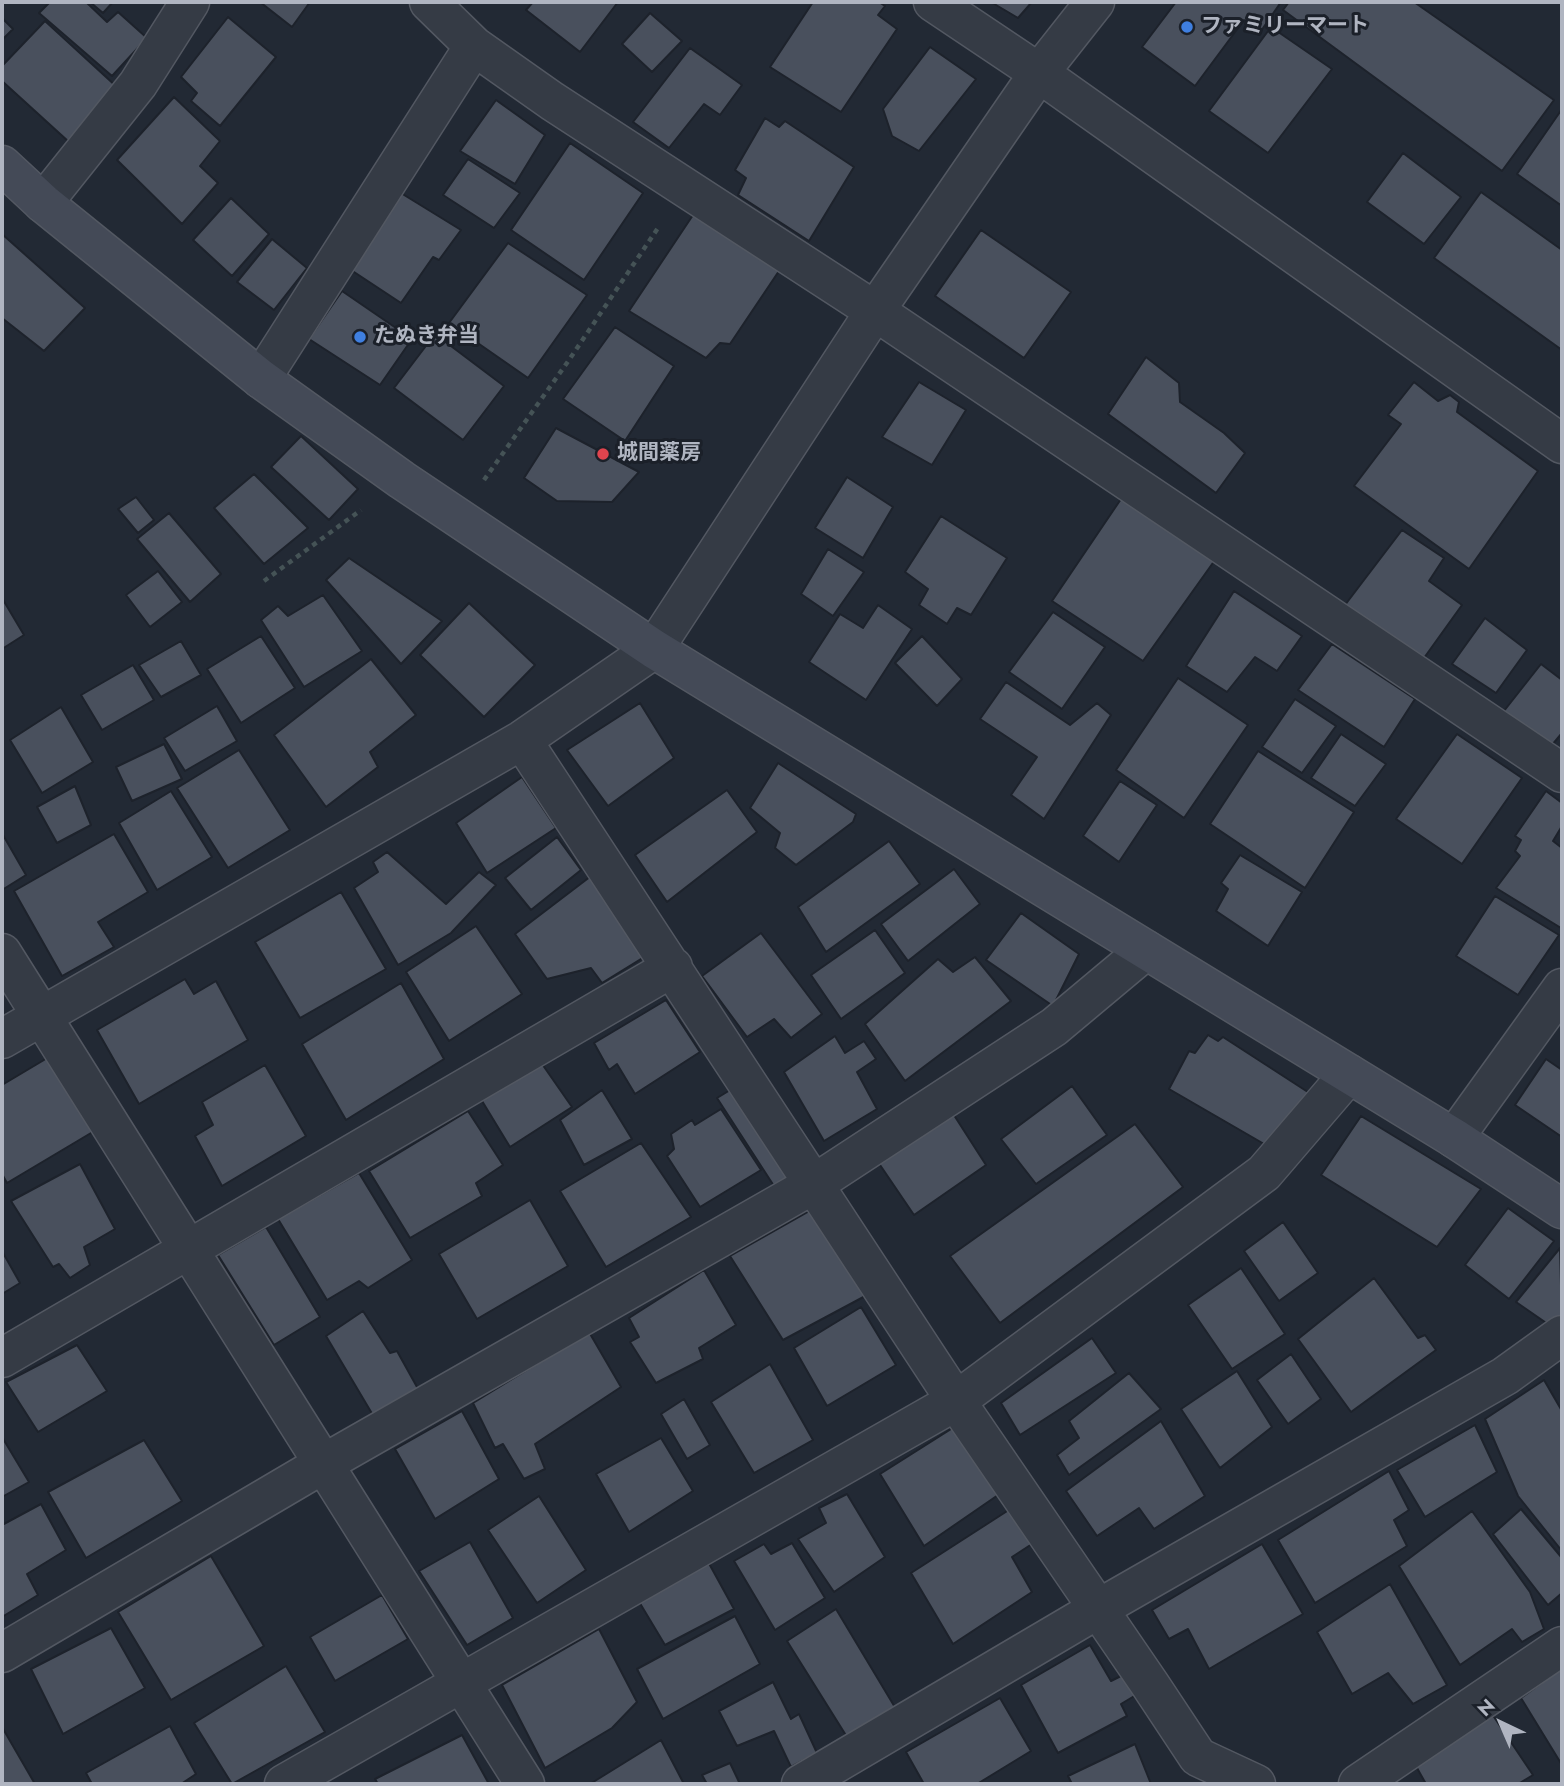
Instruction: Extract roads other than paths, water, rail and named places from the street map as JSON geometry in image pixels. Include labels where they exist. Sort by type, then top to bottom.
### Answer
[{"type":"street","points":[[43,203],[138,85],[190,2]]},
{"type":"street","points":[[429,2],[474,46],[683,189],[875,311],[1562,773]]},
{"type":"street","points":[[933,2],[1039,73],[1562,444]]},
{"type":"street","points":[[2,1040],[522,740],[654,649],[875,311],[1039,73],[1095,2]]},
{"type":"street","points":[[261,379],[474,46]]},
{"type":"street","points":[[2,165],[43,203],[261,379],[401,480],[654,649],[1454,1138],[1562,1209]]},
{"type":"street","points":[[522,740],[956,1401],[1198,1757],[1255,1784]]},
{"type":"street","points":[[2,1653],[323,1464],[814,1184],[1054,1027],[1146,950]]},
{"type":"street","points":[[2,953],[190,1249],[458,1683],[525,1784]]},
{"type":"street","points":[[2,1358],[673,967]]},
{"type":"street","points":[[1454,1138],[1562,988]]},
{"type":"street","points":[[284,1784],[956,1401],[1264,1173],[1349,1074]]},
{"type":"street","points":[[801,1784],[1098,1609],[1505,1376],[1562,1335]]},
{"type":"street","points":[[1358,1784],[1562,1646]]},
{"type":"place","name":"ファミリーマート","points":[[1187,27]]},
{"type":"place","name":"たぬき弁当","points":[[360,337]]},
{"type":"place","name":"城間薬房","points":[[603,454]]}]
